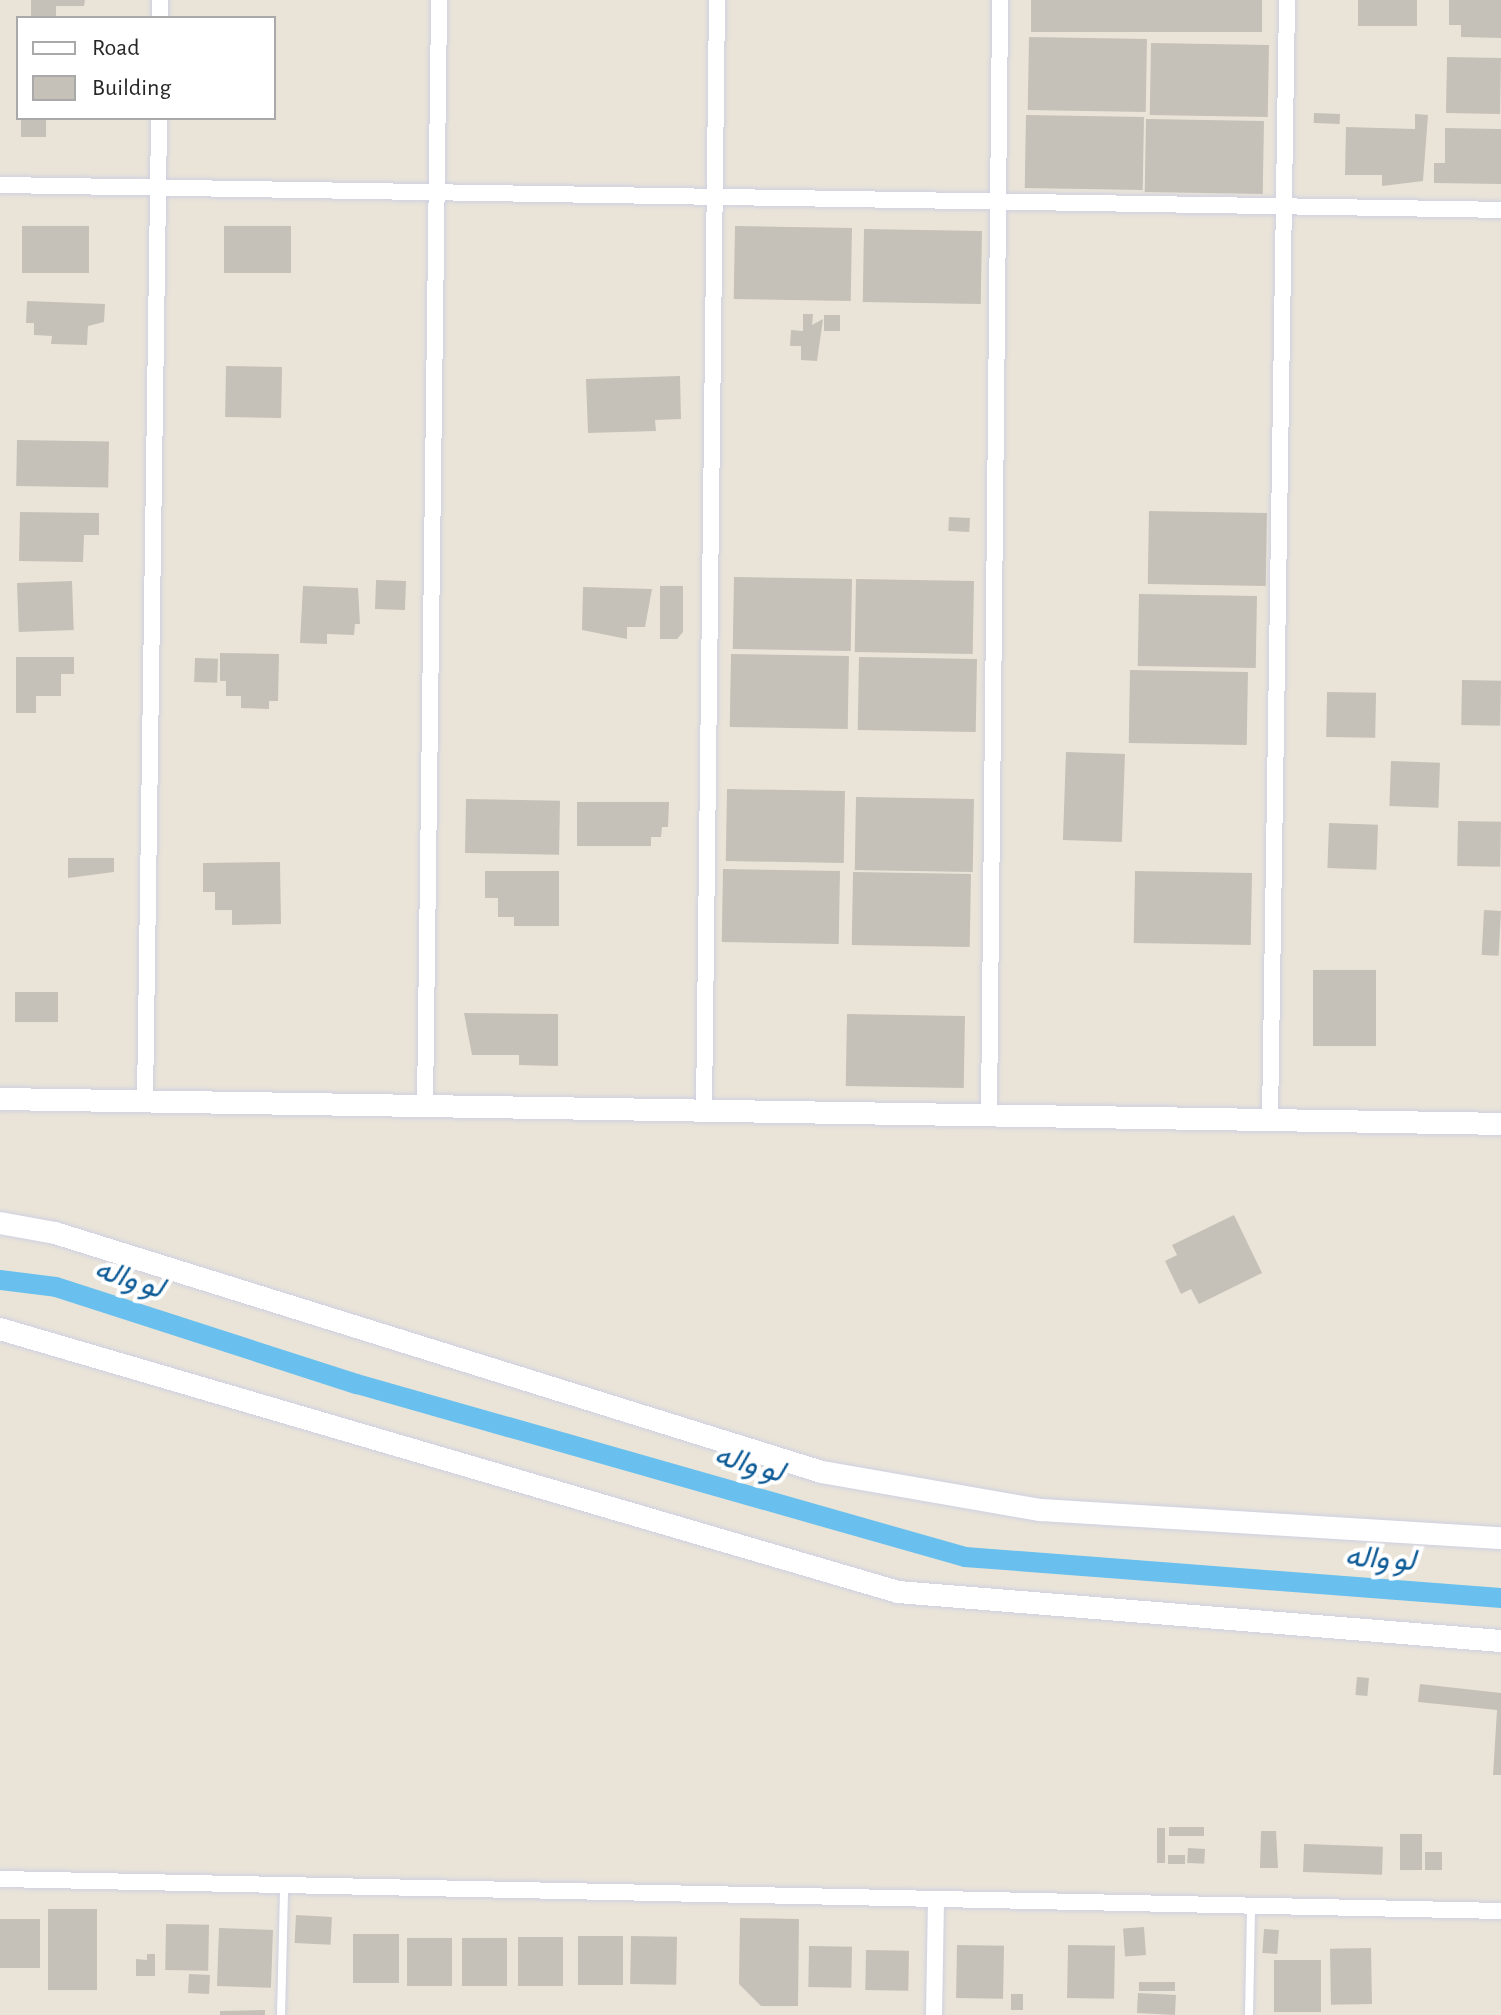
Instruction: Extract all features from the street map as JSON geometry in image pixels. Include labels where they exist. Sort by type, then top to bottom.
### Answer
[{"type":"street","points":[[425,1106],[439,0]]},
{"type":"street","points":[[704,1111],[717,0]]},
{"type":"street","points":[[989,1115],[1000,0]]},
{"type":"street","points":[[1270,1120],[1287,0]]},
{"type":"street","points":[[145,1101],[159,120]]},
{"type":"street","points":[[0,185],[1501,210]]},
{"type":"street","points":[[0,1099],[1501,1124]]},
{"type":"street","points":[[0,1223],[55,1233],[822,1472],[1040,1510],[1501,1538]]},
{"type":"street","points":[[0,1329],[898,1592],[1501,1641]]},
{"type":"street","points":[[0,1879],[284,1889],[1501,1911]]},
{"type":"street","points":[[934,2015],[936,1902]]},
{"type":"lane","points":[[281,2015],[284,1889]]},
{"type":"lane","points":[[1249,2015],[1251,1908]]},
{"type":"building","points":[[31,0],[85,0],[84,6],[56,6],[56,16],[31,16]]},
{"type":"building","points":[[1031,0],[1262,0],[1262,32],[1031,32]]},
{"type":"building","points":[[1358,0],[1417,0],[1417,26],[1358,26]]},
{"type":"building","points":[[1449,0],[1501,0],[1501,38],[1461,37],[1461,25],[1449,25]]},
{"type":"building","points":[[1029,37],[1147,39],[1146,112],[1028,110]]},
{"type":"building","points":[[1151,43],[1269,45],[1268,117],[1150,115]]},
{"type":"building","points":[[1447,57],[1501,58],[1500,114],[1446,113]]},
{"type":"building","points":[[1314,113],[1340,114],[1340,124],[1314,123]]},
{"type":"building","points":[[1415,114],[1428,115],[1423,181],[1382,186],[1382,175],[1345,175],[1346,127],[1415,129]]},
{"type":"building","points":[[1026,115],[1144,117],[1143,190],[1025,188]]},
{"type":"building","points":[[1146,119],[1264,121],[1263,194],[1145,192]]},
{"type":"building","points":[[21,120],[46,120],[46,137],[21,137]]},
{"type":"building","points":[[1445,128],[1501,129],[1501,184],[1434,183],[1434,163],[1445,163]]},
{"type":"building","points":[[22,226],[89,226],[89,273],[22,273]]},
{"type":"building","points":[[224,226],[291,226],[291,273],[224,273]]},
{"type":"building","points":[[735,226],[852,228],[851,301],[734,299]]},
{"type":"building","points":[[864,229],[982,231],[981,304],[863,302]]},
{"type":"building","points":[[27,301],[105,304],[104,322],[88,326],[87,345],[51,344],[52,336],[34,335],[34,323],[26,323]]},
{"type":"building","points":[[803,314],[813,314],[812,325],[823,319],[817,361],[801,360],[801,346],[790,346],[791,330],[803,331]]},
{"type":"building","points":[[824,315],[840,315],[840,331],[824,331]]},
{"type":"building","points":[[226,366],[282,367],[281,418],[225,417]]},
{"type":"building","points":[[680,376],[681,419],[655,420],[656,431],[588,433],[586,379]]},
{"type":"building","points":[[17,440],[109,442],[108,488],[16,486]]},
{"type":"building","points":[[1149,511],[1267,513],[1266,586],[1148,584]]},
{"type":"building","points":[[20,512],[99,513],[99,535],[84,535],[83,562],[19,561]]},
{"type":"building","points":[[949,517],[970,518],[969,532],[948,531]]},
{"type":"building","points":[[734,577],[852,579],[851,651],[733,649]]},
{"type":"building","points":[[856,579],[974,581],[973,654],[855,652]]},
{"type":"building","points":[[376,580],[406,581],[405,610],[375,609]]},
{"type":"building","points":[[72,581],[74,630],[19,632],[17,583]]},
{"type":"building","points":[[303,586],[358,588],[360,624],[355,624],[354,635],[327,634],[327,644],[300,643]]},
{"type":"building","points":[[660,586],[683,586],[683,632],[677,639],[660,639]]},
{"type":"building","points":[[583,587],[652,589],[645,627],[627,627],[627,639],[582,630]]},
{"type":"building","points":[[1139,594],[1257,596],[1256,668],[1138,666]]},
{"type":"building","points":[[220,653],[279,654],[278,701],[269,701],[269,709],[241,708],[241,696],[226,696],[226,681],[220,681]]},
{"type":"building","points":[[731,654],[849,656],[848,729],[730,727]]},
{"type":"building","points":[[16,657],[74,657],[74,674],[61,674],[61,696],[36,696],[36,713],[16,713]]},
{"type":"building","points":[[859,657],[977,659],[976,732],[858,730]]},
{"type":"building","points":[[195,658],[218,659],[217,683],[194,682]]},
{"type":"building","points":[[1130,670],[1248,672],[1247,745],[1129,743]]},
{"type":"building","points":[[1462,680],[1501,681],[1500,726],[1461,725]]},
{"type":"building","points":[[1327,692],[1376,693],[1375,738],[1326,737]]},
{"type":"building","points":[[1066,752],[1125,754],[1122,842],[1063,840]]},
{"type":"building","points":[[1391,761],[1440,763],[1438,808],[1389,806]]},
{"type":"building","points":[[727,789],[845,791],[844,863],[726,861]]},
{"type":"building","points":[[856,797],[974,799],[973,872],[855,870]]},
{"type":"building","points":[[466,799],[560,801],[559,855],[465,853]]},
{"type":"building","points":[[577,802],[669,802],[668,827],[662,827],[661,837],[651,837],[651,846],[577,846]]},
{"type":"building","points":[[1458,821],[1501,822],[1500,867],[1457,866]]},
{"type":"building","points":[[1329,823],[1378,825],[1376,870],[1327,868]]},
{"type":"building","points":[[68,858],[114,858],[114,872],[68,878]]},
{"type":"building","points":[[280,862],[281,924],[232,925],[232,910],[215,910],[215,892],[203,892],[203,863]]},
{"type":"building","points":[[723,869],[840,871],[839,944],[722,942]]},
{"type":"building","points":[[485,871],[559,871],[559,926],[514,926],[514,917],[498,917],[498,898],[485,898]]},
{"type":"building","points":[[1135,871],[1252,873],[1251,945],[1134,943]]},
{"type":"building","points":[[853,872],[971,874],[970,947],[852,945]]},
{"type":"building","points":[[1484,910],[1501,911],[1499,956],[1482,955]]},
{"type":"building","points":[[1313,970],[1376,970],[1376,1046],[1313,1046]]},
{"type":"building","points":[[15,992],[58,992],[58,1022],[15,1022]]},
{"type":"building","points":[[464,1013],[558,1014],[558,1066],[519,1065],[519,1055],[472,1055]]},
{"type":"building","points":[[847,1014],[965,1016],[964,1088],[846,1086]]},
{"type":"building","points":[[1234,1215],[1262,1273],[1199,1304],[1191,1289],[1181,1294],[1165,1261],[1177,1255],[1172,1245]]},
{"type":"building","points":[[1357,1677],[1369,1678],[1367,1696],[1355,1695]]},
{"type":"building","points":[[1420,1684],[1501,1693],[1501,1775],[1493,1775],[1497,1710],[1418,1702]]},
{"type":"building","points":[[1169,1827],[1204,1827],[1204,1836],[1169,1836]]},
{"type":"building","points":[[1157,1828],[1165,1828],[1165,1863],[1157,1863]]},
{"type":"building","points":[[1261,1831],[1276,1831],[1278,1868],[1260,1868]]},
{"type":"building","points":[[1400,1834],[1422,1834],[1422,1870],[1400,1870]]},
{"type":"building","points":[[1304,1844],[1383,1847],[1382,1875],[1303,1872]]},
{"type":"building","points":[[1188,1848],[1205,1849],[1204,1864],[1187,1863]]},
{"type":"building","points":[[1425,1852],[1442,1852],[1442,1870],[1425,1870]]},
{"type":"building","points":[[1168,1855],[1185,1855],[1185,1864],[1168,1864]]},
{"type":"building","points":[[48,1909],[97,1909],[97,1990],[48,1990]]},
{"type":"building","points":[[296,1915],[332,1917],[330,1945],[295,1943]]},
{"type":"building","points":[[740,1918],[799,1919],[798,2006],[761,2006],[739,1984]]},
{"type":"building","points":[[0,1919],[40,1919],[40,1968],[0,1968]]},
{"type":"building","points":[[166,1924],[209,1925],[208,1971],[165,1970]]},
{"type":"building","points":[[1144,1927],[1146,1955],[1125,1956],[1123,1928]]},
{"type":"building","points":[[219,1928],[273,1930],[271,1988],[217,1986]]},
{"type":"building","points":[[1264,1929],[1279,1930],[1277,1954],[1262,1953]]},
{"type":"building","points":[[353,1934],[399,1934],[399,1983],[353,1983]]},
{"type":"building","points":[[578,1936],[623,1936],[623,1985],[578,1985]]},
{"type":"building","points":[[631,1936],[677,1937],[676,1985],[630,1984]]},
{"type":"building","points":[[518,1937],[563,1937],[563,1986],[518,1986]]},
{"type":"building","points":[[407,1938],[452,1938],[452,1986],[407,1986]]},
{"type":"building","points":[[462,1938],[507,1938],[507,1986],[462,1986]]},
{"type":"building","points":[[957,1945],[1004,1946],[1003,1999],[956,1998]]},
{"type":"building","points":[[1068,1945],[1115,1946],[1114,1999],[1067,1998]]},
{"type":"building","points":[[809,1946],[852,1947],[851,1988],[808,1987]]},
{"type":"building","points":[[1371,1948],[1372,2004],[1331,2005],[1330,1949]]},
{"type":"building","points":[[866,1950],[909,1951],[908,1991],[865,1990]]},
{"type":"building","points":[[147,1954],[155,1954],[155,1976],[136,1976],[136,1959],[147,1960]]},
{"type":"building","points":[[1274,1960],[1321,1960],[1321,2012],[1274,2012]]},
{"type":"building","points":[[189,1974],[210,1975],[209,1994],[188,1993]]},
{"type":"building","points":[[1139,1982],[1175,1982],[1175,1991],[1139,1991]]},
{"type":"building","points":[[1138,1993],[1176,1995],[1175,2015],[1137,2013]]},
{"type":"building","points":[[1011,1994],[1023,1994],[1023,2010],[1011,2010]]},
{"type":"building","points":[[265,2010],[265,2015],[220,2015],[220,2011]]},
{"type":"waterway","name":"لو واله","points":[[0,1280],[56,1287],[357,1384],[965,1557],[1501,1598]]}]
